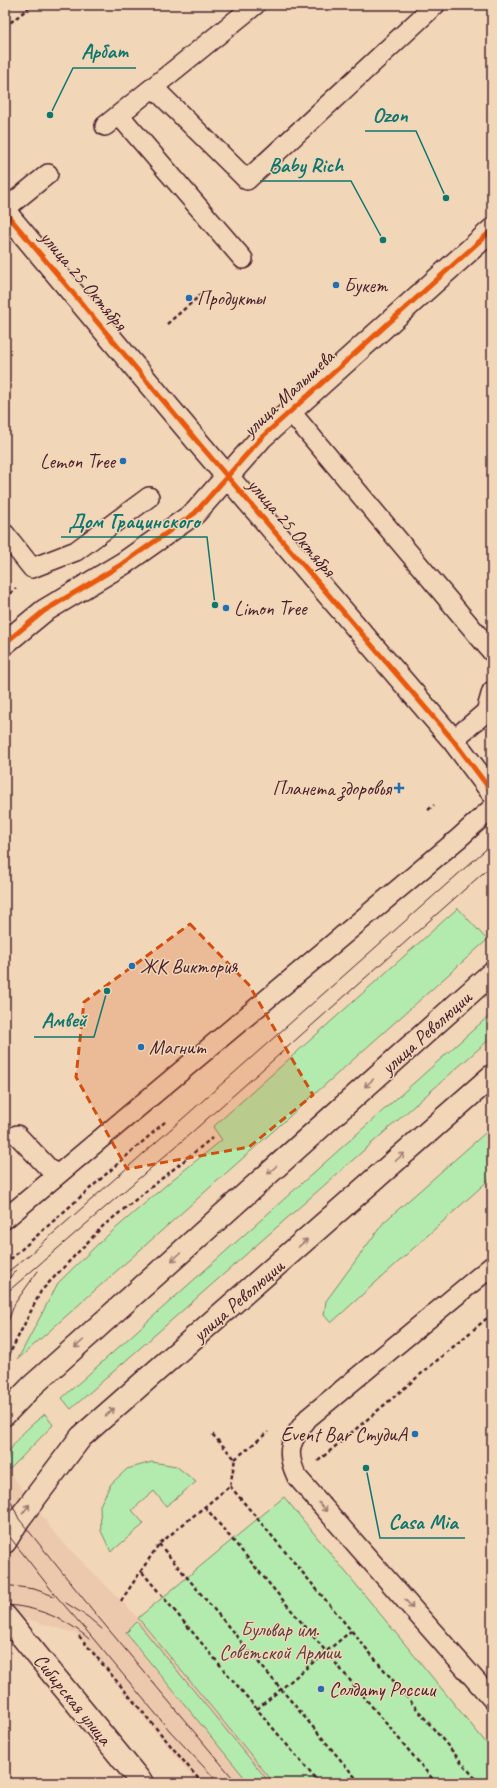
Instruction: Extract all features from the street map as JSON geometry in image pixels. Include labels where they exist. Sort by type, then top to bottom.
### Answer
[{"type":"main road","name":"улица 25 Октября","points":[[5,210],[228,476],[453,740],[492,792]]},
{"type":"main road","name":"улица Малышева","points":[[5,642],[44,611],[124,563],[195,513],[262,437],[492,230]]},
{"type":"main road","name":"улица Революции","points":[[5,1414],[32,1386],[492,973]]},
{"type":"main road","name":"улица Революции","points":[[5,1542],[19,1519],[81,1437],[492,1076]]},
{"type":"main road","name":"Сибирская улица","points":[[5,1616],[142,1783]]},
{"type":"lane","points":[[243,259],[112,121],[254,5]]},
{"type":"lane","points":[[154,88],[247,180],[435,5]]},
{"type":"lane","points":[[5,210],[48,174]]},
{"type":"lane","points":[[290,412],[492,652]]},
{"type":"lane","points":[[5,534],[32,568],[76,551],[149,497]]},
{"type":"lane","points":[[453,740],[489,711],[491,692]]},
{"type":"lane","points":[[5,1219],[459,838],[492,808]]},
{"type":"lane","points":[[17,1135],[56,1176]]},
{"type":"lane","points":[[492,1266],[308,1418],[297,1432],[291,1448],[290,1463],[298,1477],[492,1699]]},
{"type":"path","points":[[5,27],[32,5]]},
{"type":"path","points":[[167,324],[204,292]]},
{"type":"path","points":[[428,810],[434,805]]},
{"type":"path","points":[[8,1357],[41,1291],[103,1226],[212,1138]]},
{"type":"path","points":[[319,1462],[492,1314]]},
{"type":"path","points":[[121,1601],[142,1572],[159,1544],[230,1486],[236,1459],[212,1434]]},
{"type":"path","points":[[230,1486],[478,1783]]},
{"type":"path","points":[[205,1507],[436,1783]]},
{"type":"path","points":[[159,1544],[360,1783]]},
{"type":"path","points":[[142,1572],[319,1783]]},
{"type":"path","points":[[257,1709],[351,1631]]},
{"type":"path","points":[[79,1636],[202,1783]]},
{"type":"path","points":[[5,1779],[9,1783]]},
{"type":"highlighted area","points":[[190,924],[249,985],[313,1095],[249,1147],[127,1169],[76,1077],[84,1002]]},
{"type":"shaded area","points":[[9,1472],[57,1536],[138,1618],[274,1783],[197,1783],[77,1634],[27,1619],[5,1619],[5,1473]]},
{"type":"green space","points":[[458,908],[487,940],[18,1359],[58,1283],[100,1242],[172,1180],[222,1140],[213,1127]]},
{"type":"green space","points":[[492,1013],[492,1037],[71,1409],[62,1398]]},
{"type":"green space","points":[[492,1127],[492,1177],[331,1323],[324,1315],[326,1301],[384,1222]]},
{"type":"green space","points":[[45,1414],[53,1425],[10,1469],[6,1465],[10,1450],[20,1436]]},
{"type":"green space","points":[[152,1462],[176,1466],[196,1482],[166,1506],[154,1491],[132,1510],[144,1524],[111,1552],[101,1531],[100,1505],[111,1484],[127,1469]]},
{"type":"green space","name":"Бульвар им. Советской Армии","points":[[284,1497],[492,1750],[492,1783],[274,1783],[138,1618]]},
{"type":"green space","points":[[137,1622],[270,1783],[249,1783],[126,1633]]},
{"type":"tram line","points":[[5,1274],[29,1255],[492,844]]},
{"type":"tram line","points":[[5,1294],[181,1142],[492,865]]},
{"type":"tram line","points":[[5,1283],[16,1270]]},
{"type":"tram line","points":[[5,1329],[15,1303],[38,1271]]},
{"type":"tram line","points":[[5,1489],[19,1519],[99,1618],[237,1783]]},
{"type":"tram line","points":[[5,1531],[57,1597],[170,1731],[219,1783]]},
{"type":"tram line","points":[[5,1585],[34,1589],[54,1596]]},
{"type":"tram line","points":[[66,1603],[88,1617],[102,1629]]},
{"type":"tram line","points":[[5,1605],[28,1608],[50,1615],[71,1625],[89,1639]]},
{"type":"cycle path","points":[[5,212],[202,447],[453,740],[492,792]]},
{"type":"cycle path","points":[[5,643],[44,611],[124,563],[195,513],[262,437],[492,230]]},
{"type":"place","name":"Арбат","points":[[50,115]]},
{"type":"place","name":"Ozon","points":[[446,198]]},
{"type":"place","name":"Baby Rich","points":[[383,240]]},
{"type":"place","name":"Букет","points":[[336,285]]},
{"type":"place","name":"Продукты","points":[[189,298]]},
{"type":"place","name":"Lemon Tree","points":[[123,461]]},
{"type":"place","name":"Дом Грацинского","points":[[215,605]]},
{"type":"place","name":"Limon Tree","points":[[226,608]]},
{"type":"place","name":"Планета здоровья","points":[[399,788]]},
{"type":"place","name":"ЖК Виктория","points":[[132,966]]},
{"type":"place","name":"Амвей","points":[[107,991]]},
{"type":"place","name":"Магнит","points":[[141,1047]]},
{"type":"place","name":"Event Bar СтудиА","points":[[415,1434]]},
{"type":"place","name":"Casa Mia","points":[[366,1468]]},
{"type":"place","name":"Солдату России","points":[[321,1689]]}]
